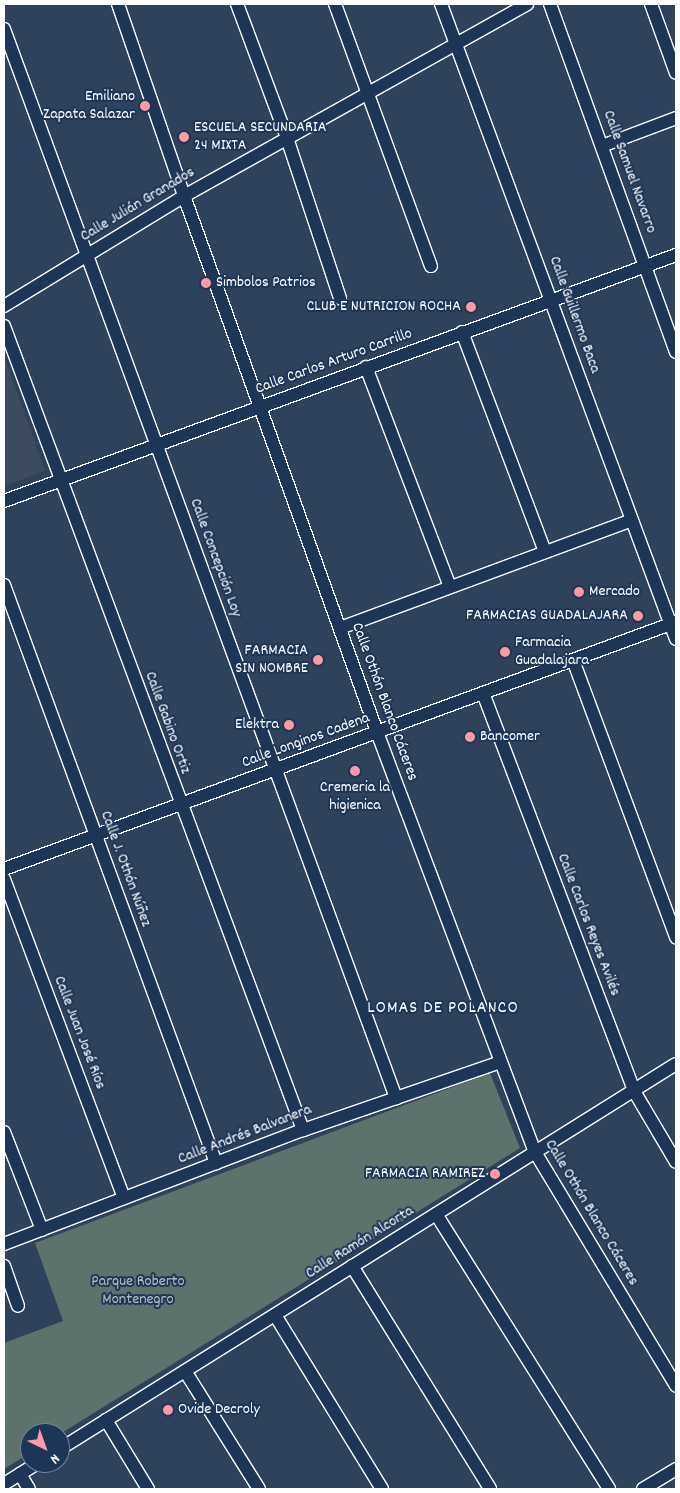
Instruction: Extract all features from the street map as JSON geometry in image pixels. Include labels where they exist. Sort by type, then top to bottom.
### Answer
[{"type":"street","name":"Calle Othón Blanco Cáceres","points":[[118,4],[184,196],[377,732],[535,1152],[676,1386]]},
{"type":"street","points":[[237,4],[287,138],[340,298]]},
{"type":"street","points":[[334,4],[430,266]]},
{"type":"street","name":"Calle Guillermo Baca","points":[[441,4],[632,520],[674,623],[676,639]]},
{"type":"street","name":"Calle Julián Granados","points":[[4,306],[184,196],[527,4]]},
{"type":"street","name":"Calle Samuel Navarro","points":[[550,4],[676,352]]},
{"type":"street","points":[[651,4],[676,73]]},
{"type":"street","name":"Calle Concepción Loy","points":[[4,29],[396,1098]]},
{"type":"street","points":[[602,146],[676,118]]},
{"type":"street","name":"Calle Carlos Arturo Carrillo","points":[[4,501],[676,255]]},
{"type":"street","name":"Calle Gabino Ortiz","points":[[4,326],[180,804],[303,1130]]},
{"type":"street","points":[[462,332],[545,552]]},
{"type":"street","points":[[366,367],[450,587]]},
{"type":"street","points":[[340,628],[632,520]]},
{"type":"street","name":"Calle J. Othón Núñez","points":[[4,585],[216,1164]]},
{"type":"street","name":"Calle Longinos Cadena","points":[[4,870],[674,623]]},
{"type":"street","points":[[573,660],[676,937]]},
{"type":"street","name":"Calle Carlos Reyes Avilés","points":[[483,693],[634,1091],[676,1162]]},
{"type":"street","name":"Calle Juan José Ríos","points":[[4,879],[124,1198]]},
{"type":"street","name":"Calle Andrés Balvanera","points":[[4,1244],[303,1130],[500,1062]]},
{"type":"street","name":"Calle Ramón Alcorta","points":[[70,1443],[676,1064]]},
{"type":"street","points":[[4,1132],[42,1230]]},
{"type":"street","points":[[436,1214],[609,1489]]},
{"type":"street","points":[[4,1266],[18,1306]]},
{"type":"street","points":[[352,1266],[490,1489]]},
{"type":"street","points":[[275,1315],[382,1489]]},
{"type":"street","points":[[185,1371],[259,1489]]},
{"type":"street","points":[[106,1420],[148,1489]]},
{"type":"street","points":[[645,1489],[676,1469]]},
{"type":"street","points":[[4,1484],[20,1474],[30,1489]]},
{"type":"shaded area","points":[[4,355],[45,471],[4,486]]},
{"type":"green space","name":"Parque Roberto Montenegro","points":[[490,1073],[520,1148],[70,1428],[70,1423],[20,1423],[20,1459],[4,1469],[4,1343],[63,1321],[35,1243]]},
{"type":"place","name":"Emiliano Zapata Salazar","points":[[145,106]]},
{"type":"place","name":"ESCUELA SECUNDARIA 24 MIXTA","points":[[184,137]]},
{"type":"place","name":"Simbolos Patrios","points":[[206,283]]},
{"type":"place","name":"CLUB E NUTRICION ROCHA","points":[[471,307]]},
{"type":"place","name":"Mercado","points":[[579,592]]},
{"type":"place","name":"FARMACIAS GUADALAJARA","points":[[638,616]]},
{"type":"place","name":"Farmacia Guadalajara","points":[[505,652]]},
{"type":"place","name":"FARMACIA SIN NOMBRE","points":[[318,660]]},
{"type":"place","name":"Elektra","points":[[289,725]]},
{"type":"place","name":"Bancomer","points":[[470,737]]},
{"type":"place","name":"Cremeria la higienica","points":[[355,771]]},
{"type":"place","name":"FARMACIA RAMIREZ","points":[[495,1174]]},
{"type":"place","name":"Ovide Decroly","points":[[168,1410]]},
{"type":"district","name":"LOMAS DE POLANCO","points":[[443,1009]]}]
